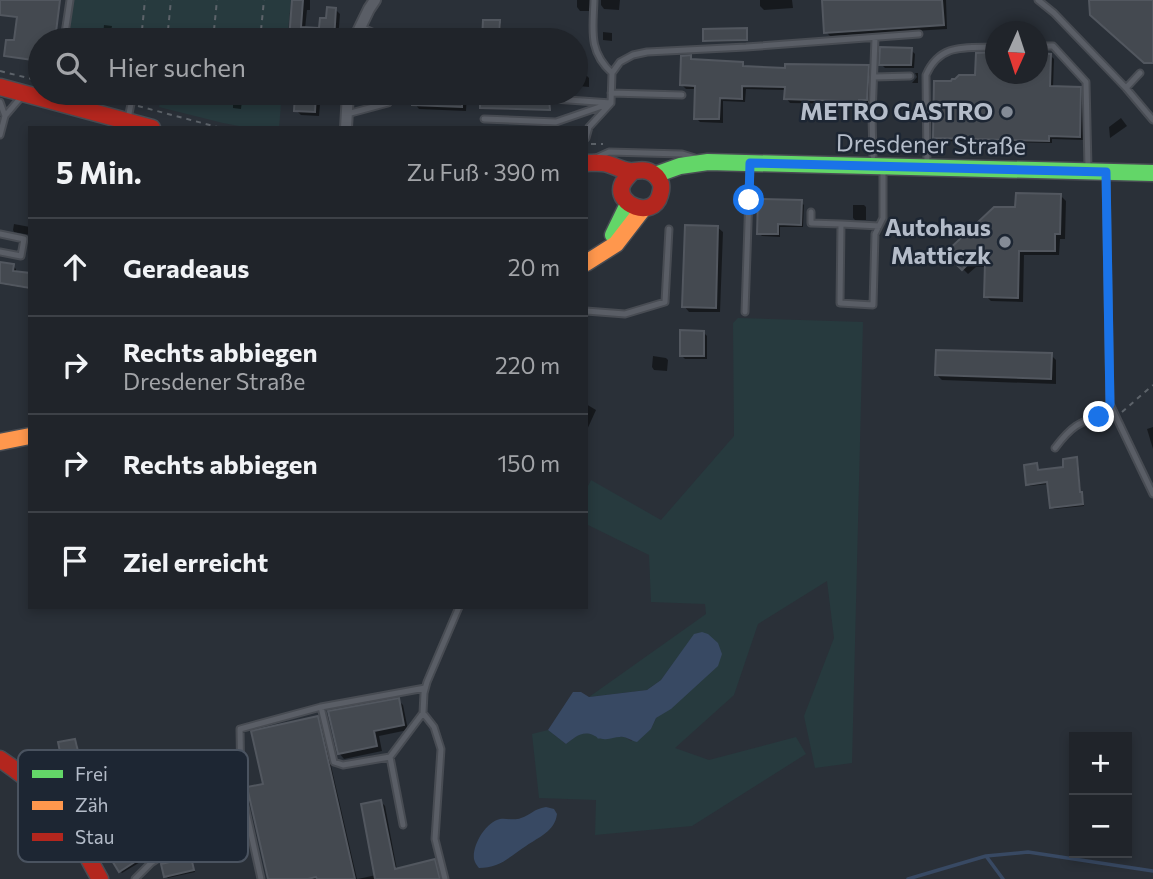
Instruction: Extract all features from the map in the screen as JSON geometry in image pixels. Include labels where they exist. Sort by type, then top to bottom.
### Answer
[{"type":"main road","points":[[0,87],[28,94]]},
{"type":"main road","points":[[79,105],[145,126]]},
{"type":"main road","name":"Dresdener Straße","points":[[592,259],[635,207],[650,207],[656,202],[661,195],[658,180],[708,162],[878,161],[927,168],[1153,173]]},
{"type":"main road","points":[[588,163],[607,164],[627,177]]},
{"type":"main road","points":[[635,207],[622,193],[627,177],[644,169],[658,180]]},
{"type":"main road","points":[[0,442],[28,436]]},
{"type":"main road","points":[[0,760],[18,771]]},
{"type":"main road","points":[[91,862],[100,879]]},
{"type":"street","points":[[359,27],[375,0]]},
{"type":"street","points":[[346,126],[347,105]]},
{"type":"lane","points":[[66,28],[70,0]]},
{"type":"lane","points":[[594,0],[593,40],[600,61],[612,73]]},
{"type":"lane","points":[[1038,0],[1054,13],[1126,88],[1153,120]]},
{"type":"lane","points":[[588,131],[611,103],[612,73],[620,62],[633,55],[919,34]]},
{"type":"lane","points":[[841,224],[840,303],[873,305],[875,234],[883,218],[878,161],[869,116],[875,38]]},
{"type":"lane","points":[[1048,46],[1053,46],[1086,82],[1088,172]]},
{"type":"lane","points":[[927,168],[926,75],[931,64],[954,48],[985,47]]},
{"type":"lane","points":[[1126,88],[1140,73]]},
{"type":"lane","points":[[874,76],[910,76]]},
{"type":"lane","points":[[0,135],[5,116],[23,93]]},
{"type":"lane","points":[[611,93],[682,95]]},
{"type":"lane","points":[[588,101],[611,103]]},
{"type":"lane","points":[[0,102],[5,116]]},
{"type":"lane","points":[[484,119],[556,122],[611,103]]},
{"type":"lane","points":[[127,121],[131,105]]},
{"type":"lane","points":[[346,114],[380,105]]},
{"type":"lane","points":[[588,162],[609,152],[682,154],[708,162]]},
{"type":"lane","points":[[746,312],[750,163]]},
{"type":"lane","points":[[1055,448],[1073,428],[1099,417],[1110,404],[1106,172]]},
{"type":"lane","points":[[811,212],[811,223],[879,226]]},
{"type":"lane","points":[[588,311],[625,314],[665,302],[669,229]]},
{"type":"lane","points":[[0,234],[24,239],[21,256]]},
{"type":"lane","points":[[0,252],[28,258]]},
{"type":"lane","points":[[1110,404],[1153,494]]},
{"type":"lane","points":[[321,707],[334,762],[343,765],[390,757],[423,713],[425,688],[458,609]]},
{"type":"lane","points":[[240,750],[240,729],[321,707],[425,688]]},
{"type":"lane","points":[[423,713],[434,727],[441,749],[435,839],[445,879]]},
{"type":"lane","points":[[390,757],[403,825]]},
{"type":"lane","points":[[248,820],[261,879]]},
{"type":"lane","points":[[135,879],[152,862]]},
{"type":"path","points":[[142,28],[145,0]]},
{"type":"path","points":[[168,28],[170,0]]},
{"type":"path","points":[[214,28],[217,0]]},
{"type":"path","points":[[261,28],[264,0]]},
{"type":"path","points":[[0,71],[28,77]]},
{"type":"path","points":[[135,105],[214,126]]},
{"type":"path","points":[[1117,416],[1153,385]]},
{"type":"green space","points":[[73,0],[291,0],[288,28],[70,28]]},
{"type":"green space","points":[[281,105],[279,126],[239,126],[159,107]]},
{"type":"green space","points":[[738,318],[863,322],[852,763],[815,768],[804,716],[834,638],[827,581],[758,624],[734,695],[675,748],[709,760],[796,737],[806,754],[692,826],[595,835],[596,800],[539,798],[532,734],[548,730],[566,744],[579,734],[586,733],[625,737],[631,741],[651,729],[656,718],[671,708],[695,634],[661,680],[647,690],[589,697],[706,614],[705,604],[651,602],[649,555],[588,525],[588,486],[591,480],[661,520],[734,436],[733,323]]},
{"type":"water","points":[[702,632],[718,643],[722,654],[718,666],[671,709],[656,718],[651,729],[637,742],[622,737],[598,739],[585,733],[566,744],[548,730],[573,692],[581,692],[589,697],[647,690],[661,680],[694,634]]},
{"type":"water","points":[[546,807],[554,809],[557,814],[556,820],[546,833],[500,863],[479,868],[474,859],[475,847],[490,825],[500,819],[518,819]]},
{"type":"building","points":[[0,0],[60,0],[56,28],[28,28],[28,59],[4,56],[6,40],[14,40],[17,17],[0,15]]},
{"type":"building","points":[[292,0],[303,0],[301,27],[319,28],[290,28]]},
{"type":"building","points":[[822,0],[942,0],[944,25],[824,33]]},
{"type":"building","points":[[1089,0],[1153,0],[1153,63],[1144,63],[1090,15]]},
{"type":"building","points":[[327,7],[336,8],[335,28],[319,28],[320,18],[326,18]]},
{"type":"building","points":[[483,20],[500,20],[500,28],[483,28]]},
{"type":"building","points":[[747,28],[747,40],[703,41],[703,29]]},
{"type":"building","points":[[880,47],[912,48],[911,65],[879,65]]},
{"type":"building","name":"METRO GASTRO","points":[[976,53],[985,53],[985,84],[1048,84],[1048,54],[1051,54],[1050,86],[1081,87],[1080,137],[1049,136],[1049,141],[933,138],[934,81],[951,81],[959,75],[975,75]]},
{"type":"building","points":[[691,55],[691,59],[743,62],[743,66],[785,68],[785,64],[869,65],[867,100],[850,104],[842,101],[784,99],[785,87],[742,86],[742,99],[720,98],[719,119],[694,119],[695,86],[680,85],[681,56]]},
{"type":"building","points":[[294,105],[315,105],[315,112],[294,111]]},
{"type":"building","points":[[412,105],[462,105],[462,107]]},
{"type":"building","points":[[480,105],[550,105],[550,110],[480,108]]},
{"type":"building","name":"Autohaus Matticzk","points":[[1016,193],[1061,194],[1060,234],[1055,234],[1055,251],[1019,251],[1018,298],[984,297],[985,263],[970,262],[962,270],[945,253],[994,207],[1015,207]]},
{"type":"building","points":[[758,199],[802,200],[801,225],[778,224],[778,234],[757,234]]},
{"type":"building","points":[[685,225],[718,226],[716,308],[682,307]]},
{"type":"building","points":[[0,262],[14,264],[13,271],[28,273],[28,288],[0,283]]},
{"type":"building","points":[[680,330],[704,331],[704,356],[680,356]]},
{"type":"building","points":[[936,350],[1052,353],[1051,379],[935,375]]},
{"type":"building","points":[[1077,457],[1083,504],[1050,508],[1047,482],[1026,485],[1024,465],[1037,463],[1038,470],[1063,467],[1063,459]]},
{"type":"building","points":[[399,698],[404,725],[374,731],[377,746],[338,754],[328,711]]},
{"type":"building","points":[[318,716],[355,879],[268,879],[248,791],[248,787],[263,784],[251,731]]},
{"type":"building","points":[[75,739],[78,750],[60,750],[58,742]]},
{"type":"building","points":[[381,800],[395,869],[435,859],[440,879],[375,879],[361,804]]},
{"type":"building","points":[[113,862],[135,862],[119,872]]},
{"type":"building","points":[[192,862],[194,870],[164,877],[161,864]]},
{"type":"waterway","points":[[908,879],[986,856],[1028,852],[1153,871]]},
{"type":"waterway","points":[[986,856],[1003,879]]},
{"type":"traffic: fast","points":[[655,175],[680,166],[708,162],[1153,173]]},
{"type":"traffic: fast","points":[[613,235],[628,204]]},
{"type":"traffic: slow","points":[[588,262],[616,244],[643,209]]},
{"type":"traffic: slow","points":[[0,442],[28,436]]},
{"type":"traffic: jam","points":[[0,87],[28,95]]},
{"type":"traffic: jam","points":[[67,105],[145,126]]},
{"type":"traffic: jam","points":[[588,163],[605,163],[626,170],[645,170],[654,174],[661,188],[656,203],[650,207],[636,207],[624,199],[622,185],[632,172]]},
{"type":"traffic: jam","points":[[0,759],[18,772]]},
{"type":"traffic: jam","points":[[90,862],[100,879]]},
{"type":"place","name":"METRO GASTRO","points":[[1007,112]]},
{"type":"place","name":"Autohaus Matticzk","points":[[1005,242]]},
{"type":"route","points":[[749,200],[750,163],[1106,172],[1110,404],[1099,417]]}]
